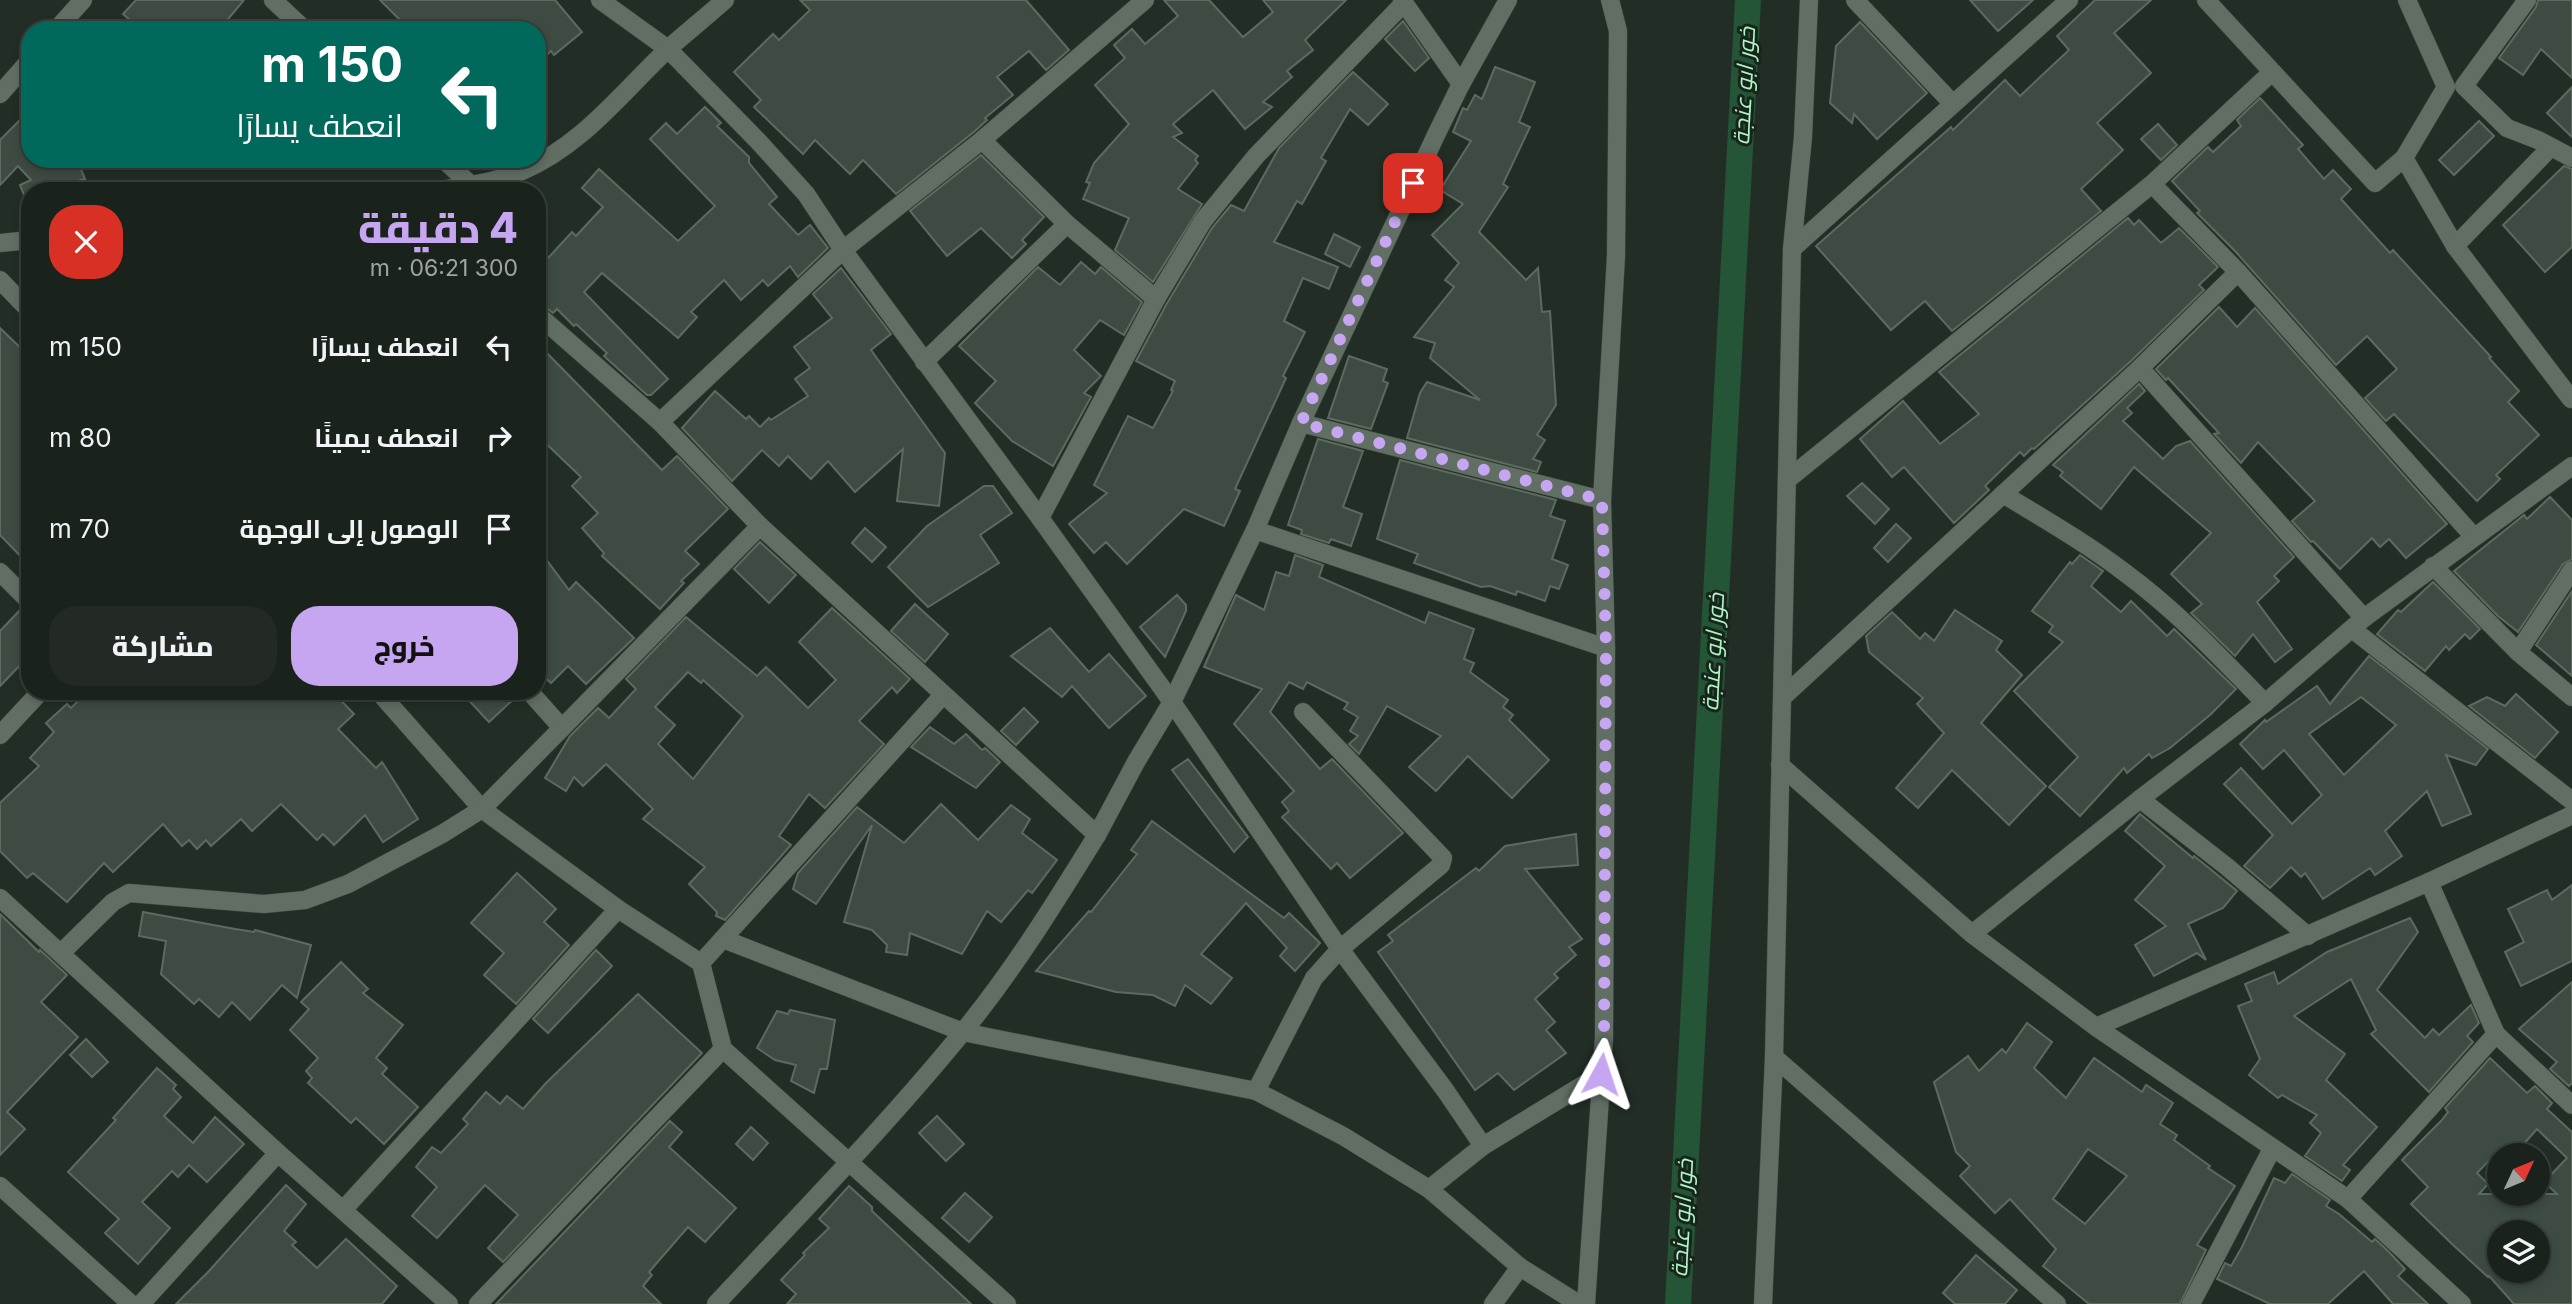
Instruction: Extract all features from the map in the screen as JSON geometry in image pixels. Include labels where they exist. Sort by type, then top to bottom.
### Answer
[{"type":"street","points":[[65,21],[83,0]]},
{"type":"street","points":[[273,0],[295,21]]},
{"type":"street","points":[[600,0],[668,49],[806,194],[843,250],[1172,702],[1339,948],[1445,1090],[1482,1146]]},
{"type":"street","points":[[546,157],[597,121],[668,49],[726,0]]},
{"type":"street","points":[[660,422],[843,250],[982,140],[1145,0]]},
{"type":"street","points":[[716,1304],[848,1162],[963,1032],[1035,936],[1097,835],[1172,702],[1255,530],[1301,423],[1461,84],[1508,0]]},
{"type":"street","points":[[1586,1304],[1604,1024],[1606,648],[1602,500],[1616,256],[1618,30],[1610,0]]},
{"type":"street","points":[[1763,1304],[1774,1057],[1792,250],[1803,137],[1809,0]]},
{"type":"street","points":[[1855,0],[1952,103]]},
{"type":"street","points":[[1792,250],[2069,0]]},
{"type":"street","points":[[2206,0],[2375,183],[2403,158],[2455,87],[2527,0]]},
{"type":"street","points":[[2407,0],[2455,87],[2507,128],[2572,158]]},
{"type":"street","points":[[1040,519],[1156,299],[1203,221],[1256,156],[1403,1],[1461,84]]},
{"type":"street","points":[[0,94],[21,70]]},
{"type":"street","points":[[1787,480],[2152,184],[2272,72]]},
{"type":"street","points":[[982,140],[1067,224],[1156,299]]},
{"type":"street","points":[[2455,246],[2550,148]]},
{"type":"street","points":[[2403,158],[2455,246],[2572,400]]},
{"type":"street","points":[[453,168],[468,182]]},
{"type":"street","points":[[482,182],[527,168]]},
{"type":"street","points":[[2152,184],[2238,272],[2474,537]]},
{"type":"street","points":[[924,362],[1067,224]]},
{"type":"street","points":[[0,243],[21,241]]},
{"type":"street","points":[[1783,697],[2140,368],[2238,272]]},
{"type":"street","points":[[0,280],[21,302]]},
{"type":"street","points":[[546,322],[660,422],[760,526],[1097,835]]},
{"type":"street","points":[[2140,368],[2358,623],[2572,801]]},
{"type":"street","points":[[1301,423],[1602,500]]},
{"type":"street","points":[[1972,934],[2265,703],[2358,623],[2572,466]]},
{"type":"street","points":[[2003,494],[2125,572],[2186,623],[2265,703]]},
{"type":"street","points":[[61,953],[121,896],[141,893],[264,904],[305,900],[384,867],[482,809],[760,526]]},
{"type":"street","points":[[1255,530],[1606,648]]},
{"type":"street","points":[[2433,566],[2518,652],[2572,697]]},
{"type":"street","points":[[2518,652],[2572,570]]},
{"type":"street","points":[[0,572],[21,593]]},
{"type":"street","points":[[701,963],[943,695]]},
{"type":"street","points":[[0,735],[33,700]]},
{"type":"street","points":[[386,700],[482,809],[618,909],[701,963],[723,1049],[1007,1304]]},
{"type":"street","points":[[537,700],[562,728]]},
{"type":"street","points":[[1256,1091],[1314,978],[1339,948],[1441,865],[1443,858],[1303,712]]},
{"type":"street","points":[[1780,765],[1972,934],[2096,1027],[2348,1199],[2462,1304]]},
{"type":"street","points":[[2140,799],[2226,866],[2308,936]]},
{"type":"street","points":[[2096,1027],[2308,936],[2572,815]]},
{"type":"street","points":[[2429,882],[2496,1034],[2572,1105]]},
{"type":"street","points":[[0,898],[278,1153],[449,1304]]},
{"type":"street","points":[[344,1210],[618,909]]},
{"type":"street","points":[[723,939],[963,1032],[1256,1091],[1343,1136],[1429,1189],[1520,1267],[1579,1304]]},
{"type":"street","points":[[2348,1199],[2496,1034]]},
{"type":"street","points":[[478,1304],[723,1049]]},
{"type":"street","points":[[1774,1057],[2057,1304]]},
{"type":"street","points":[[1429,1189],[1482,1146],[1601,1074]]},
{"type":"street","points":[[2191,1304],[2272,1149]]},
{"type":"street","points":[[141,1304],[278,1153]]},
{"type":"street","points":[[0,1186],[131,1304]]},
{"type":"street","points":[[1493,1304],[1520,1267]]},
{"type":"building","points":[[136,0],[244,0],[226,21],[131,21],[123,14]]},
{"type":"building","points":[[380,0],[555,0],[582,32],[554,55],[551,51],[546,56],[546,21],[401,21]]},
{"type":"building","points":[[800,0],[1026,0],[1069,50],[1046,70],[1029,51],[997,77],[1013,95],[985,118],[987,120],[975,131],[896,194],[863,160],[850,174],[815,140],[803,154],[754,107],[761,100],[734,72],[773,34],[779,40],[810,10]]},
{"type":"building","points":[[1164,0],[1209,0],[1243,37],[1273,12],[1263,0],[1346,0],[1305,40],[1313,50],[1287,71],[1292,77],[1263,102],[1272,107],[1245,129],[1213,90],[1173,124],[1182,133],[1173,137],[1198,156],[1195,160],[1198,163],[1178,189],[1202,204],[1153,282],[1115,250],[1129,218],[1083,199],[1094,163],[1129,124],[1095,85],[1125,58],[1114,45],[1132,29],[1145,44],[1178,16]]},
{"type":"building","points":[[1970,0],[2033,0],[1998,31]]},
{"type":"building","points":[[2095,0],[2151,0],[2114,33],[2151,73],[2097,123],[2123,150],[2081,189],[2101,211],[1952,331],[1925,301],[1891,330],[1816,246],[1951,127],[1953,130],[2005,80],[2020,96],[2069,50],[2057,36]]},
{"type":"building","points":[[2538,0],[2572,0],[2572,78],[2541,49],[2523,75],[2499,58],[2536,7]]},
{"type":"building","points":[[1403,21],[1429,58],[1415,71],[1385,39]]},
{"type":"building","points":[[1860,22],[1927,93],[1877,139],[1854,114],[1852,123],[1830,103],[1836,46]]},
{"type":"building","points":[[1495,67],[1535,82],[1519,122],[1530,127],[1503,184],[1508,187],[1479,232],[1526,280],[1538,268],[1542,312],[1550,311],[1556,405],[1537,435],[1545,440],[1533,459],[1541,462],[1537,472],[1407,438],[1420,393],[1427,382],[1480,400],[1430,358],[1435,343],[1414,337],[1454,287],[1445,280],[1459,263],[1432,235],[1463,204],[1440,190],[1471,141],[1453,132],[1463,108],[1467,110],[1475,95],[1482,99]]},
{"type":"building","points":[[1353,72],[1388,104],[1368,125],[1350,109],[1321,158],[1326,161],[1302,204],[1297,201],[1274,242],[1338,267],[1329,289],[1303,278],[1284,321],[1305,332],[1283,376],[1286,378],[1235,489],[1240,491],[1224,526],[1184,509],[1127,564],[1106,542],[1094,553],[1069,524],[1107,493],[1094,485],[1128,416],[1153,428],[1173,391],[1171,390],[1175,381],[1136,361],[1166,305],[1212,228],[1231,205],[1244,211],[1279,148]]},
{"type":"building","points":[[2572,87],[2572,137],[2547,113]]},
{"type":"building","points":[[2260,98],[2303,145],[2298,149],[2324,179],[2333,170],[2351,189],[2341,199],[2390,253],[2393,250],[2519,391],[2508,402],[2539,435],[2496,475],[2500,479],[2477,501],[2394,414],[2386,421],[2365,398],[2397,369],[2367,336],[2336,365],[2235,251],[2197,213],[2200,211],[2172,181],[2208,147],[2213,152],[2241,126],[2237,120]]},
{"type":"building","points":[[705,107],[721,123],[717,126],[749,157],[749,163],[777,197],[769,204],[798,235],[810,225],[828,248],[798,277],[790,266],[768,286],[763,280],[741,300],[724,280],[691,312],[697,317],[678,338],[602,273],[584,292],[668,379],[651,395],[647,395],[604,356],[607,353],[576,324],[574,326],[557,309],[553,313],[546,308],[546,260],[572,232],[576,236],[603,207],[582,188],[599,169],[678,241],[715,206],[650,139],[666,123],[677,134]]},
{"type":"building","points":[[21,119],[21,168],[81,168],[85,179],[74,182],[27,182],[31,180],[18,166],[0,185],[0,140]]},
{"type":"building","points":[[2479,121],[2494,136],[2454,175],[2439,160]]},
{"type":"building","points":[[2158,124],[2177,145],[2161,160],[2141,139]]},
{"type":"building","points":[[981,155],[1044,217],[1022,240],[1026,244],[1012,258],[981,228],[947,256],[910,211]]},
{"type":"building","points":[[2564,166],[2572,169],[2572,247],[2545,272],[2503,225]]},
{"type":"building","points":[[2128,218],[2134,225],[2139,220],[2161,243],[2179,228],[2218,267],[2199,285],[2204,290],[2132,360],[2034,449],[2024,456],[2020,452],[1985,486],[1989,490],[1954,523],[1904,467],[1892,477],[1860,439],[1903,401],[1940,444],[1979,414],[1939,372]]},
{"type":"building","points":[[1334,234],[1360,247],[1350,267],[1325,254]]},
{"type":"building","points":[[1081,262],[1095,274],[1101,267],[1142,302],[1124,335],[1100,320],[1074,350],[1101,376],[1084,393],[1091,397],[1053,466],[1012,441],[975,403],[996,381],[959,346],[1038,267],[1060,285]]},
{"type":"building","points":[[841,268],[891,334],[871,350],[945,453],[939,506],[897,501],[903,449],[855,492],[828,461],[811,479],[788,456],[779,466],[762,450],[732,481],[682,428],[715,391],[746,419],[749,416],[760,427],[769,418],[771,420],[808,396],[795,379],[810,368],[794,347],[832,318],[813,294]]},
{"type":"building","points":[[2219,307],[2237,327],[2255,308],[2447,524],[2406,558],[2389,539],[2380,547],[2372,538],[2340,569],[2311,542],[2292,521],[2315,501],[2258,442],[2241,463],[2214,434],[2219,433],[2168,378],[2166,380],[2156,369]]},
{"type":"building","points":[[0,328],[21,348],[21,557],[0,535]]},
{"type":"building","points":[[546,352],[662,470],[677,456],[728,509],[685,551],[699,564],[681,581],[684,583],[660,609],[602,556],[604,553],[582,528],[598,513],[572,486],[581,477],[546,444]]},
{"type":"building","points":[[1349,356],[1387,369],[1383,381],[1388,383],[1371,429],[1328,418]]},
{"type":"building","points":[[2139,384],[2145,391],[2127,408],[2132,413],[2123,421],[2163,459],[2176,446],[2190,441],[2294,557],[2274,576],[2279,581],[2257,602],[2292,649],[2275,662],[2253,634],[2235,656],[2191,613],[2202,604],[2171,574],[2211,533],[2134,467],[2101,509],[2060,476],[2063,472],[2053,465]]},
{"type":"building","points":[[1318,439],[1363,451],[1343,507],[1362,514],[1351,546],[1331,539],[1329,543],[1301,534],[1302,530],[1288,525]]},
{"type":"building","points":[[1400,460],[1556,500],[1550,516],[1565,521],[1552,559],[1568,565],[1559,589],[1550,586],[1545,601],[1517,591],[1516,595],[1490,586],[1481,587],[1414,563],[1418,554],[1377,539]]},
{"type":"building","points":[[1862,483],[1889,509],[1875,524],[1847,496]]},
{"type":"building","points":[[984,486],[993,486],[1012,513],[980,535],[999,563],[928,607],[888,567],[927,526]]},
{"type":"building","points":[[2550,497],[2572,520],[2572,559],[2563,564],[2518,632],[2498,616],[2454,571],[2524,515],[2527,519]]},
{"type":"building","points":[[1896,524],[1911,538],[1888,562],[1874,548]]},
{"type":"building","points":[[865,528],[886,547],[872,562],[852,543]]},
{"type":"building","points":[[760,542],[796,575],[769,603],[734,569]]},
{"type":"building","points":[[1295,555],[1323,565],[1319,577],[1425,623],[1429,612],[1474,629],[1464,659],[1474,663],[1470,672],[1508,700],[1503,707],[1513,715],[1509,720],[1549,760],[1512,798],[1468,756],[1436,791],[1409,767],[1441,736],[1387,706],[1359,754],[1349,744],[1358,736],[1350,731],[1358,717],[1344,709],[1348,703],[1307,682],[1303,689],[1289,682],[1270,712],[1320,769],[1332,759],[1403,833],[1350,878],[1337,863],[1331,869],[1282,817],[1289,811],[1282,802],[1294,791],[1234,724],[1262,689],[1204,667],[1236,595],[1264,610],[1276,572],[1289,576]]},
{"type":"building","points":[[2080,555],[2103,571],[2091,586],[2121,612],[2131,601],[2167,636],[2174,629],[2236,689],[2170,748],[2152,758],[2149,754],[2127,773],[2124,768],[2080,816],[2049,787],[2078,757],[2014,691],[2063,642],[2049,632],[2053,626],[2032,611],[2070,562],[2072,564]]},
{"type":"building","points":[[546,559],[569,590],[576,582],[634,638],[586,684],[568,666],[551,683],[546,678]]},
{"type":"building","points":[[2433,582],[2480,629],[2470,639],[2465,634],[2449,650],[2446,646],[2425,671],[2377,634],[2398,610],[2401,612]]},
{"type":"building","points":[[2572,591],[2572,676],[2536,645]]},
{"type":"building","points":[[1177,595],[1186,605],[1186,611],[1165,657],[1140,627]]},
{"type":"building","points":[[915,604],[948,634],[925,662],[891,631]]},
{"type":"building","points":[[832,608],[910,679],[897,693],[892,687],[859,721],[884,744],[825,808],[809,794],[779,836],[791,845],[725,920],[716,916],[717,912],[689,884],[705,867],[643,819],[653,809],[606,764],[583,786],[574,777],[566,791],[545,778],[570,736],[598,708],[609,718],[636,689],[626,679],[686,617],[757,676],[766,667],[808,708],[836,680],[799,642]],"holes":[[[688,672],[701,683],[703,680],[743,716],[693,779],[658,744],[675,725],[655,707]]]},
{"type":"building","points":[[21,609],[21,664],[0,686],[0,631]]},
{"type":"building","points":[[1955,610],[2002,641],[1996,650],[2022,675],[1981,723],[2046,786],[2009,825],[1952,770],[1918,808],[1896,788],[1944,733],[1917,704],[1923,698],[1869,652],[1866,636],[1892,612],[1920,639],[1925,633],[1934,641]]},
{"type":"building","points":[[1050,628],[1089,672],[1109,654],[1146,696],[1109,728],[1072,686],[1062,697],[1011,656]]},
{"type":"building","points":[[2369,656],[2488,749],[2476,765],[2446,755],[2471,814],[2442,826],[2427,791],[2385,831],[2402,856],[2375,875],[2370,868],[2323,899],[2305,873],[2301,877],[2291,867],[2270,888],[2244,866],[2273,835],[2224,784],[2241,768],[2292,824],[2322,795],[2284,750],[2263,769],[2240,744],[2265,720],[2266,722],[2317,686],[2330,704]],"holes":[[[2361,697],[2396,725],[2344,775],[2309,734]]]},
{"type":"building","points":[[2516,694],[2558,732],[2535,758],[2469,706],[2487,697],[2505,706]]},
{"type":"building","points":[[79,700],[341,700],[354,714],[338,729],[376,768],[382,762],[418,819],[383,842],[365,815],[334,845],[323,834],[317,840],[281,804],[252,831],[241,819],[211,846],[206,840],[197,849],[189,840],[182,846],[163,824],[113,872],[104,863],[67,902],[33,873],[27,878],[0,851],[0,803],[39,766],[30,758],[54,732],[46,723],[67,704],[71,708]]},
{"type":"building","points":[[468,700],[513,700],[489,722]]},
{"type":"building","points":[[1024,708],[1038,722],[1016,745],[1001,731]]},
{"type":"building","points":[[930,727],[954,744],[966,734],[982,750],[985,748],[1000,762],[976,788],[911,747]]},
{"type":"building","points":[[1188,759],[1248,837],[1234,852],[1172,770]]},
{"type":"building","points":[[941,804],[978,840],[1011,805],[1030,819],[1022,833],[1057,860],[1032,893],[1028,890],[1001,922],[987,911],[962,954],[910,933],[907,955],[886,952],[887,945],[872,930],[844,922],[872,825],[816,904],[793,889],[798,873],[857,807],[904,843]]},
{"type":"building","points":[[2140,814],[2237,891],[2223,908],[2188,924],[2206,960],[2197,953],[2154,976],[2135,945],[2166,926],[2135,900],[2165,866],[2125,831]]},
{"type":"building","points":[[1152,821],[1284,918],[1289,913],[1320,943],[1295,971],[1280,956],[1287,948],[1246,903],[1201,954],[1232,978],[1211,1004],[1185,985],[1175,1006],[1153,995],[1116,992],[1036,971],[1089,911],[1091,912],[1137,854],[1131,850]]},
{"type":"building","points":[[1576,834],[1578,865],[1525,869],[1582,939],[1569,947],[1576,955],[1554,974],[1558,978],[1535,999],[1555,1022],[1546,1030],[1566,1053],[1514,1090],[1498,1073],[1475,1090],[1378,952],[1393,941],[1388,935],[1476,868],[1479,871],[1505,846]]},
{"type":"building","points":[[517,873],[556,909],[544,922],[569,945],[516,1004],[484,975],[504,953],[471,923]]},
{"type":"building","points":[[2572,885],[2572,961],[2521,986],[2505,952],[2524,942],[2508,909],[2547,890],[2552,900]]},
{"type":"building","points":[[143,912],[235,929],[255,930],[311,945],[297,998],[282,985],[250,1020],[232,1002],[219,1017],[199,999],[194,1004],[161,974],[166,941],[139,936]]},
{"type":"building","points":[[0,914],[67,975],[41,1002],[78,1037],[7,1112],[25,1129],[0,1155]]},
{"type":"building","points":[[2410,918],[2418,932],[2377,990],[2425,1038],[2433,1029],[2439,1035],[2471,1005],[2479,1023],[2467,1036],[2473,1042],[2429,1092],[2371,1034],[2376,1030],[2351,979],[2294,1016],[2345,1054],[2326,1080],[2377,1127],[2343,1165],[2350,1170],[2342,1181],[2305,1156],[2321,1133],[2310,1123],[2317,1115],[2282,1095],[2278,1098],[2249,1075],[2260,1059],[2238,1006],[2252,1001],[2245,984],[2274,972],[2278,984],[2327,952]]},
{"type":"building","points":[[596,950],[612,966],[548,1033],[533,1019]]},
{"type":"building","points":[[341,962],[368,989],[363,993],[403,1025],[376,1058],[387,1068],[382,1074],[418,1107],[384,1144],[356,1118],[351,1123],[308,1083],[312,1078],[306,1071],[318,1058],[290,1030],[309,1009],[301,1002]]},
{"type":"building","points":[[2572,982],[2572,1083],[2569,1086],[2550,1069],[2557,1062],[2519,1029]]},
{"type":"building","points":[[638,994],[702,1053],[503,1262],[488,1248],[518,1215],[485,1185],[437,1238],[412,1216],[437,1187],[416,1167],[432,1147],[441,1153],[468,1124],[463,1119],[486,1092],[500,1104],[507,1096],[523,1109],[546,1083]]},
{"type":"building","points":[[790,1010],[835,1020],[827,1069],[820,1069],[814,1093],[791,1081],[796,1065],[775,1060],[757,1048],[777,1011],[788,1014]]},
{"type":"building","points":[[2027,1023],[2052,1042],[2034,1068],[2066,1098],[2094,1058],[2142,1092],[2146,1085],[2173,1103],[2160,1124],[2177,1135],[2174,1140],[2235,1186],[2197,1245],[2206,1250],[2180,1304],[2089,1304],[2043,1266],[2056,1249],[2010,1199],[1995,1213],[1960,1176],[1970,1166],[1956,1152],[1934,1082],[1968,1056],[1979,1071],[2002,1049],[2006,1053]],"holes":[[[2088,1149],[2127,1176],[2085,1224],[2053,1199]]]},
{"type":"building","points":[[86,1039],[108,1062],[92,1077],[70,1055]]},
{"type":"building","points":[[2490,1058],[2527,1093],[2535,1086],[2552,1103],[2547,1109],[2572,1132],[2572,1304],[2514,1304],[2495,1283],[2550,1283],[2550,1220],[2487,1220],[2487,1276],[2411,1204],[2428,1187],[2402,1160],[2448,1112],[2445,1108]]},
{"type":"building","points":[[157,1068],[176,1085],[173,1089],[181,1097],[164,1116],[193,1143],[215,1117],[244,1144],[207,1182],[189,1165],[178,1177],[172,1171],[142,1202],[170,1228],[138,1264],[105,1233],[119,1219],[68,1172],[116,1120],[113,1118]]},
{"type":"building","points":[[937,1116],[964,1144],[946,1161],[919,1133]]},
{"type":"building","points":[[670,1121],[682,1132],[669,1147],[736,1208],[705,1242],[688,1227],[649,1272],[652,1275],[643,1286],[661,1304],[496,1304]]},
{"type":"building","points":[[751,1127],[768,1143],[753,1160],[736,1144]]},
{"type":"building","points":[[2292,1174],[2330,1200],[2326,1206],[2372,1242],[2375,1239],[2389,1252],[2405,1269],[2398,1276],[2428,1304],[2393,1304],[2364,1271],[2328,1304],[2270,1304],[2217,1279],[2225,1263],[2231,1266],[2242,1247],[2274,1178],[2285,1183]]},
{"type":"building","points":[[286,1185],[306,1204],[284,1231],[296,1242],[292,1245],[317,1268],[346,1239],[397,1286],[382,1304],[176,1304],[209,1271]]},
{"type":"building","points":[[849,1186],[971,1304],[787,1304],[796,1294],[781,1280],[805,1255],[803,1253],[829,1228],[819,1219]]},
{"type":"building","points":[[965,1193],[992,1217],[969,1242],[942,1218]]},
{"type":"building","points":[[1976,1255],[2017,1290],[2005,1304],[1955,1304],[1943,1293]]},
{"type":"waterway","name":"خور ابو عنجة","points":[[1678,1304],[1748,0]]},
{"type":"route","points":[[1413,183],[1301,423],[1602,500],[1606,676],[1604,1038],[1601,1074]]}]
